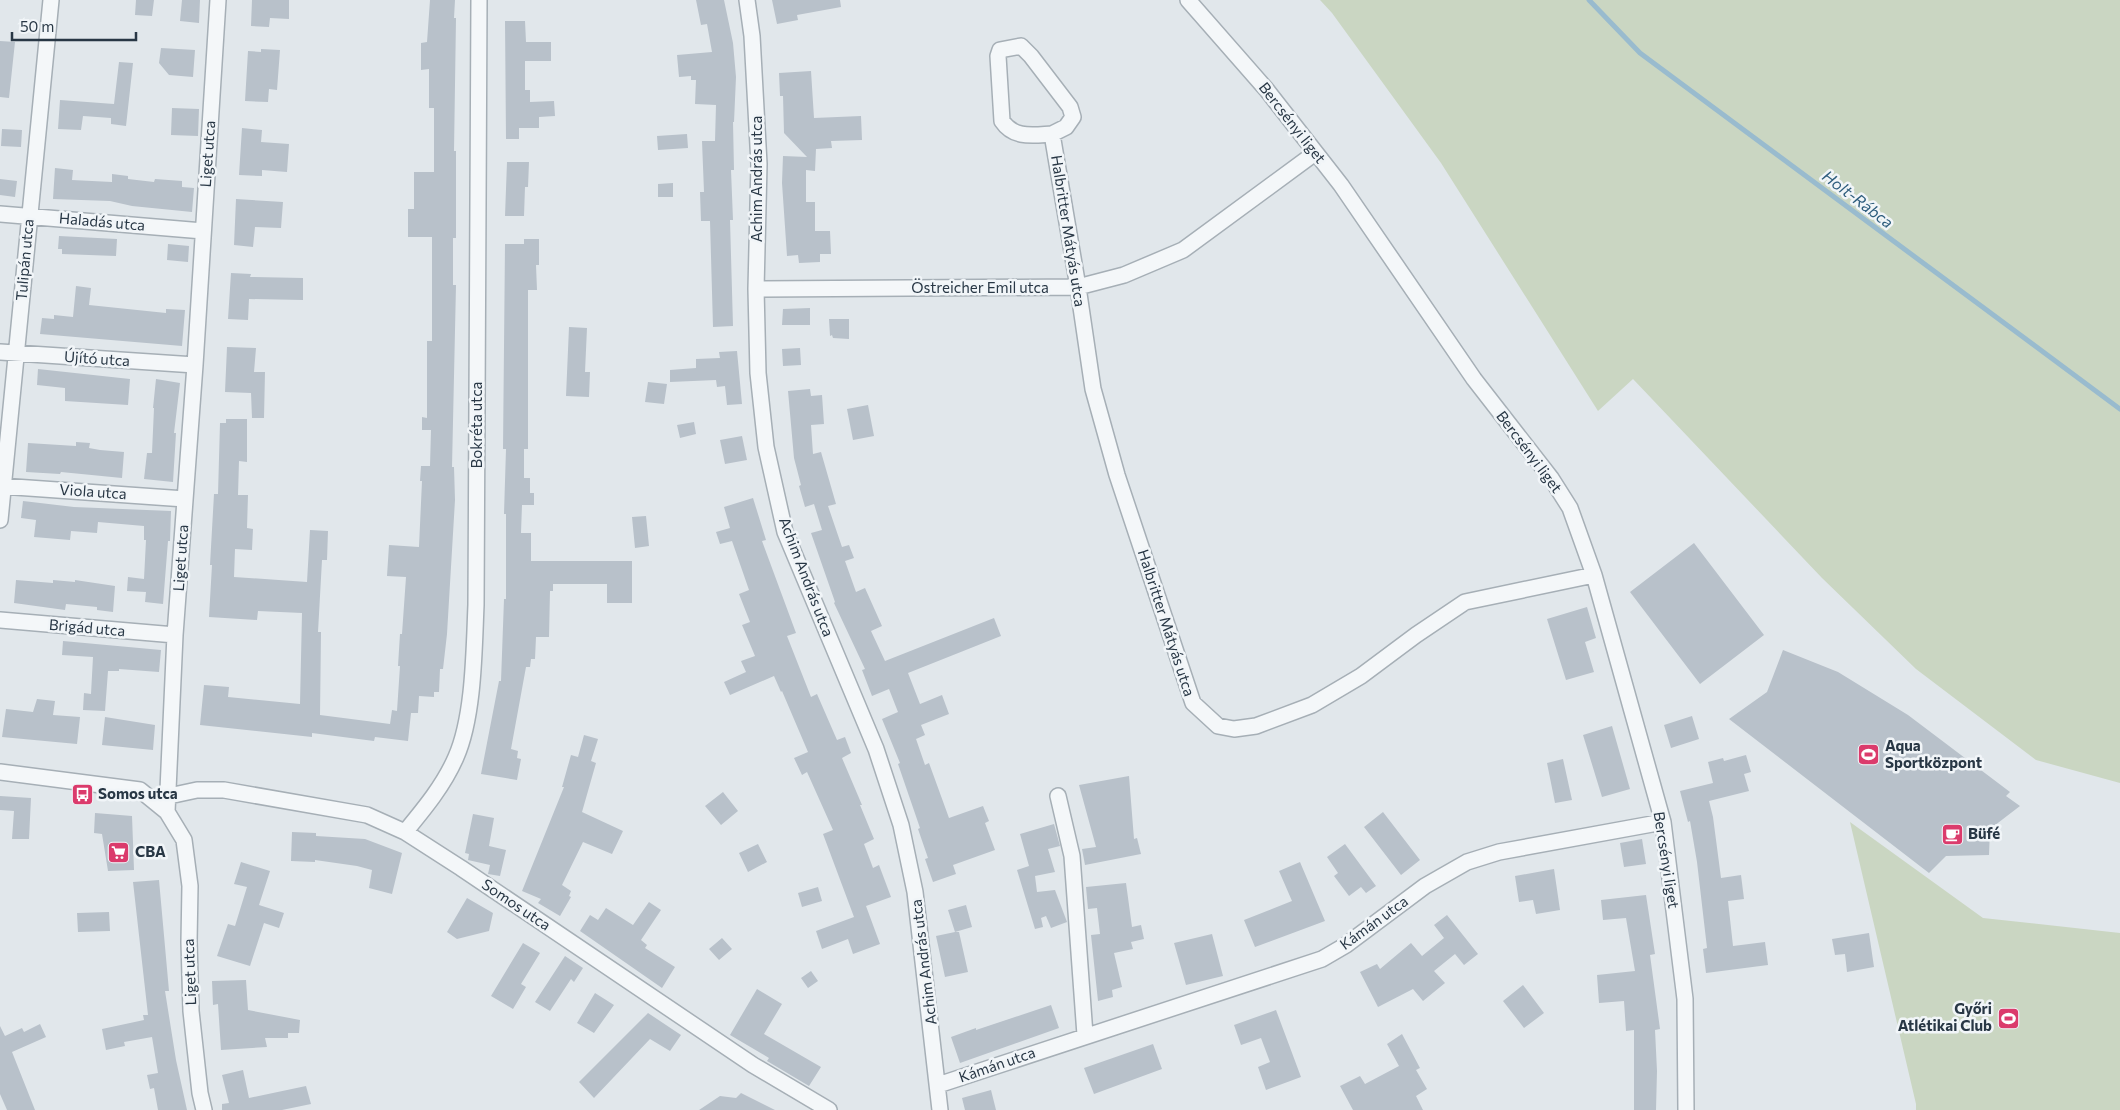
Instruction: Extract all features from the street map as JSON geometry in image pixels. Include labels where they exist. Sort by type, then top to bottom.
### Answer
[{"type":"street","name":"Tulipán utca","points":[[0,520],[17,353],[28,216],[51,0]]},
{"type":"street","name":"Liget utca","points":[[204,1110],[200,1093],[191,1010],[190,886],[184,840],[167,812],[170,796],[169,766],[175,635],[195,365],[218,0]]},
{"type":"street","name":"Bokréta utca","points":[[405,832],[428,805],[456,756],[464,730],[472,671],[476,605],[479,0]]},
{"type":"street","name":"Achim András utca","points":[[747,0],[752,36],[759,164],[756,289],[758,372],[766,447],[785,532],[876,748],[902,825],[916,892],[940,1110]]},
{"type":"street","name":"Bercsényi liget","points":[[1188,0],[1266,88],[1341,185],[1474,379],[1551,478],[1570,508],[1594,575],[1663,822],[1685,999],[1686,1110]]},
{"type":"street","name":"Halbritter Mátyás utca","points":[[1021,46],[1031,56],[1070,107],[1073,117],[1066,126],[1052,134],[1020,135],[1007,129],[1002,121],[998,56],[1000,50],[1021,46]]},
{"type":"street","name":"Halbritter Mátyás utca","points":[[1052,134],[1078,287],[1092,390],[1117,475],[1193,703],[1218,726],[1234,730],[1256,726],[1312,704],[1361,676],[1416,635],[1466,602],[1594,575]]},
{"type":"street","name":"Östreicher Emil utca","points":[[756,289],[1078,287],[1124,275],[1183,250],[1231,217],[1315,153]]},
{"type":"street","name":"Haladás utca","points":[[0,214],[203,231]]},
{"type":"street","name":"Újító utca","points":[[0,352],[195,365]]},
{"type":"street","name":"Viola utca","points":[[2,486],[185,499]]},
{"type":"street","name":"Brigád utca","points":[[0,620],[175,635]]},
{"type":"street","points":[[0,772],[140,790],[167,812]]},
{"type":"street","name":"Somos utca","points":[[170,796],[197,790],[224,790],[367,816],[405,832],[753,1065],[829,1110]]},
{"type":"street","points":[[1058,796],[1072,856],[1085,1035]]},
{"type":"street","name":"Kámán utca","points":[[938,1086],[1085,1035],[1322,959],[1346,945],[1425,886],[1468,862],[1499,852],[1663,822]]},
{"type":"green space","points":[[1320,0],[2120,0],[2120,783],[2036,760],[1916,669],[1822,578],[1633,379],[1598,411],[1441,163],[1332,13]]},
{"type":"green space","name":"Győri Atlétikai Club","points":[[1850,822],[1983,918],[2120,933],[2120,1110],[1916,1110]]},
{"type":"building","points":[[136,0],[154,0],[152,16],[135,15]]},
{"type":"building","points":[[182,0],[200,0],[199,23],[180,21]]},
{"type":"building","points":[[252,0],[289,0],[289,19],[270,18],[269,27],[251,26]]},
{"type":"building","points":[[430,0],[455,0],[454,18],[456,18],[454,151],[456,151],[456,238],[453,238],[453,285],[456,285],[452,467],[454,467],[455,500],[447,634],[443,669],[440,669],[439,692],[434,692],[434,697],[419,696],[418,713],[411,713],[408,741],[375,737],[374,741],[312,733],[312,737],[200,725],[204,685],[229,687],[228,697],[300,704],[302,613],[258,611],[257,620],[209,617],[214,494],[218,494],[220,423],[226,423],[226,419],[247,419],[247,462],[239,461],[238,495],[248,495],[247,528],[253,529],[252,550],[235,549],[234,577],[307,582],[310,530],[328,531],[327,560],[322,560],[318,632],[321,632],[320,715],[390,724],[392,710],[397,711],[400,634],[402,634],[406,577],[387,576],[389,545],[419,547],[421,466],[430,466],[431,430],[422,430],[422,417],[427,418],[427,341],[432,341],[432,237],[408,237],[408,209],[414,209],[414,172],[434,172],[434,108],[429,108],[429,69],[421,70],[421,43],[427,42]]},
{"type":"building","points":[[696,0],[724,0],[733,43],[736,77],[733,122],[734,170],[731,170],[733,220],[730,220],[733,326],[713,327],[710,221],[701,221],[700,192],[704,192],[702,141],[715,141],[716,105],[695,104],[696,80],[691,80],[691,76],[679,77],[677,55],[712,52],[707,24],[701,25]]},
{"type":"building","points":[[772,0],[840,0],[841,7],[797,15],[798,20],[777,24]]},
{"type":"building","points":[[505,21],[525,21],[526,42],[551,42],[551,61],[525,61],[525,90],[530,90],[530,102],[554,101],[555,116],[539,117],[539,128],[519,128],[519,139],[506,139]]},
{"type":"building","points":[[0,41],[15,42],[9,98],[0,97]]},
{"type":"building","points":[[161,48],[195,50],[193,77],[169,75],[159,63]]},
{"type":"building","points":[[261,49],[280,50],[277,90],[269,89],[268,102],[245,101],[248,51],[261,52]]},
{"type":"building","points":[[119,62],[133,63],[126,126],[111,124],[111,118],[83,116],[81,130],[58,129],[60,100],[114,104]]},
{"type":"building","points":[[811,71],[814,118],[861,116],[862,140],[831,141],[832,148],[816,149],[815,171],[806,170],[806,202],[815,202],[815,231],[830,231],[831,254],[820,254],[820,262],[799,263],[798,255],[787,256],[782,183],[783,156],[807,157],[784,133],[783,96],[780,96],[779,73]]},
{"type":"building","points":[[172,108],[199,109],[198,136],[171,135]]},
{"type":"building","points":[[242,128],[262,130],[261,142],[289,144],[287,172],[262,170],[262,176],[239,175]]},
{"type":"building","points":[[2,129],[22,130],[21,147],[1,146]]},
{"type":"building","points":[[687,134],[688,148],[658,150],[657,136]]},
{"type":"building","points":[[507,162],[529,162],[528,187],[525,187],[524,216],[505,216]]},
{"type":"building","points":[[55,168],[73,170],[72,180],[112,182],[112,174],[128,176],[128,179],[154,182],[155,179],[182,181],[182,187],[194,188],[192,212],[132,206],[110,201],[53,199]]},
{"type":"building","points":[[0,179],[17,181],[15,197],[0,195]]},
{"type":"building","points":[[673,183],[673,197],[658,197],[658,184]]},
{"type":"building","points":[[236,199],[283,202],[281,228],[255,227],[253,247],[234,245]]},
{"type":"building","points":[[59,236],[117,239],[116,256],[62,254],[62,249],[58,249]]},
{"type":"building","points":[[524,239],[539,239],[539,265],[536,265],[537,290],[528,290],[528,449],[524,449],[524,478],[530,478],[530,493],[534,493],[534,505],[522,505],[521,533],[531,533],[531,561],[632,561],[632,603],[607,603],[607,584],[553,584],[553,591],[550,591],[549,637],[536,637],[535,659],[531,659],[530,667],[526,667],[511,749],[518,751],[517,758],[521,759],[517,780],[481,774],[499,681],[501,681],[504,599],[506,599],[506,514],[504,514],[506,449],[503,449],[505,244],[524,244]]},
{"type":"building","points":[[168,244],[189,246],[188,262],[167,260]]},
{"type":"building","points":[[231,273],[251,274],[250,277],[303,278],[303,300],[249,299],[248,320],[228,319]]},
{"type":"building","points":[[76,286],[91,288],[89,305],[166,313],[166,309],[185,310],[182,346],[40,334],[42,318],[54,319],[54,315],[73,317]]},
{"type":"building","points":[[810,308],[810,325],[782,325],[783,309]]},
{"type":"building","points":[[829,319],[849,319],[849,339],[833,338],[832,335],[830,336]]},
{"type":"building","points":[[569,327],[587,328],[585,372],[590,372],[589,397],[566,396]]},
{"type":"building","points":[[227,347],[256,348],[254,372],[265,372],[264,418],[252,418],[251,393],[225,392]]},
{"type":"building","points":[[800,348],[801,365],[783,366],[782,349]]},
{"type":"building","points":[[737,351],[742,404],[727,405],[725,386],[717,387],[716,380],[670,382],[670,370],[696,368],[696,359],[720,358],[719,352]]},
{"type":"building","points":[[38,369],[130,379],[128,405],[65,401],[65,388],[37,385]]},
{"type":"building","points":[[156,379],[180,383],[174,433],[176,433],[173,482],[144,479],[147,453],[152,453]]},
{"type":"building","points":[[648,382],[667,384],[664,404],[645,402]]},
{"type":"building","points":[[810,389],[811,396],[822,395],[824,424],[811,425],[813,454],[821,452],[836,504],[828,506],[842,547],[849,545],[854,558],[845,561],[856,592],[865,588],[882,626],[871,631],[885,661],[994,618],[1001,636],[908,673],[920,704],[942,695],[949,714],[921,725],[925,735],[916,739],[925,765],[929,763],[949,818],[983,806],[989,821],[985,823],[995,850],[953,865],[956,874],[933,882],[925,859],[928,858],[918,829],[920,828],[898,764],[900,763],[882,719],[898,712],[889,689],[872,696],[862,670],[865,669],[834,603],[811,533],[822,530],[814,504],[805,507],[799,486],[801,485],[794,458],[788,391]]},
{"type":"building","points":[[868,405],[874,436],[853,440],[847,409]]},
{"type":"building","points":[[694,422],[696,434],[680,438],[677,425]]},
{"type":"building","points":[[742,436],[747,460],[725,464],[720,440]]},
{"type":"building","points":[[76,442],[90,443],[89,448],[124,452],[122,478],[61,472],[60,474],[26,472],[28,443],[76,446]]},
{"type":"building","points":[[753,498],[766,540],[762,541],[796,633],[787,636],[811,697],[817,694],[837,740],[845,737],[851,753],[842,758],[874,839],[864,844],[873,868],[879,865],[891,897],[866,906],[880,944],[853,954],[848,939],[822,949],[816,931],[854,917],[823,834],[833,830],[807,772],[802,775],[794,758],[808,752],[782,691],[774,676],[730,695],[724,682],[746,672],[741,661],[755,656],[742,625],[750,622],[739,594],[749,590],[732,541],[720,544],[716,532],[730,528],[724,507]]},
{"type":"building","points":[[23,501],[74,507],[171,511],[170,541],[168,541],[163,604],[145,602],[146,592],[127,591],[128,577],[144,579],[146,540],[144,540],[144,526],[98,522],[97,533],[71,531],[70,540],[34,537],[36,520],[21,518]]},
{"type":"building","points":[[646,516],[649,546],[635,548],[632,517]]},
{"type":"building","points":[[1694,543],[1764,635],[1700,684],[1630,592]]},
{"type":"building","points":[[16,580],[53,583],[53,580],[75,582],[75,580],[115,586],[113,612],[97,610],[97,607],[66,604],[65,610],[14,603]]},
{"type":"building","points":[[1587,607],[1596,638],[1585,642],[1594,672],[1566,680],[1547,619]]},
{"type":"building","points":[[63,641],[161,650],[159,672],[119,669],[119,671],[108,671],[105,711],[83,710],[84,693],[91,694],[93,657],[62,655]]},
{"type":"building","name":"Aqua Sportközpont","points":[[1783,650],[1838,672],[1908,715],[2010,792],[2006,796],[2020,806],[1990,829],[1989,855],[1946,856],[1929,873],[1729,719],[1767,692]]},
{"type":"building","points":[[37,699],[55,701],[53,715],[80,717],[77,744],[2,737],[6,709],[33,712]]},
{"type":"building","points":[[1692,716],[1699,739],[1671,748],[1664,725]]},
{"type":"building","points":[[105,717],[155,725],[153,750],[102,745]]},
{"type":"building","points":[[1612,726],[1630,789],[1602,797],[1583,735]]},
{"type":"building","points":[[584,735],[598,739],[591,761],[596,763],[582,812],[623,831],[612,854],[583,842],[562,885],[571,891],[569,896],[571,897],[560,916],[538,903],[541,899],[522,891],[564,787],[562,787],[571,755],[578,757]]},
{"type":"building","points":[[1746,755],[1751,772],[1744,774],[1749,791],[1709,801],[1721,878],[1741,875],[1744,899],[1728,901],[1733,946],[1765,942],[1768,965],[1706,973],[1703,949],[1707,948],[1697,862],[1690,821],[1688,822],[1680,791],[1713,783],[1708,762],[1723,758],[1724,761]]},
{"type":"building","points":[[1563,759],[1572,800],[1555,803],[1547,763]]},
{"type":"building","points":[[1129,776],[1134,839],[1137,838],[1141,854],[1085,865],[1082,849],[1096,847],[1079,785]]},
{"type":"building","points":[[723,792],[738,811],[721,825],[705,806]]},
{"type":"building","points":[[0,796],[31,798],[29,839],[12,839],[14,811],[0,810]]},
{"type":"building","points":[[1383,812],[1420,860],[1401,875],[1364,827]]},
{"type":"building","name":"CBA","points":[[95,813],[132,816],[134,870],[108,871],[102,834],[94,833]]},
{"type":"building","points":[[473,814],[494,818],[489,846],[506,850],[500,876],[488,874],[490,865],[468,860],[469,854],[465,853]]},
{"type":"building","points":[[1054,824],[1060,846],[1048,849],[1055,872],[1035,876],[1037,892],[1055,890],[1067,922],[1051,928],[1046,916],[1041,918],[1043,927],[1035,929],[1017,870],[1029,866],[1020,834]]},
{"type":"building","points":[[292,832],[316,833],[316,836],[365,839],[402,853],[392,894],[369,888],[372,870],[315,860],[315,862],[291,861]]},
{"type":"building","points":[[1642,839],[1646,864],[1624,867],[1620,843]]},
{"type":"building","points":[[758,844],[767,862],[748,872],[739,853]]},
{"type":"building","points":[[1345,844],[1376,886],[1366,893],[1361,887],[1349,896],[1334,876],[1338,873],[1327,857]]},
{"type":"building","points":[[241,862],[270,871],[259,905],[284,913],[279,928],[264,923],[250,966],[217,956],[228,924],[235,926],[247,887],[234,884]]},
{"type":"building","points":[[1300,862],[1325,921],[1255,947],[1244,920],[1292,901],[1279,871]]},
{"type":"building","points":[[1554,869],[1560,910],[1536,914],[1533,900],[1519,902],[1515,876]]},
{"type":"building","points":[[159,880],[169,991],[165,991],[176,1060],[187,1110],[158,1110],[154,1088],[150,1089],[147,1075],[158,1073],[152,1037],[124,1042],[125,1046],[106,1050],[102,1029],[144,1020],[143,1015],[148,1015],[133,882]]},
{"type":"building","points":[[1126,883],[1132,927],[1141,925],[1144,939],[1131,942],[1133,949],[1114,953],[1122,987],[1112,990],[1113,997],[1098,1001],[1091,935],[1100,934],[1097,908],[1088,909],[1086,887]]},
{"type":"building","points":[[818,887],[822,901],[802,907],[798,893]]},
{"type":"building","points":[[1646,895],[1655,954],[1650,955],[1660,1029],[1655,1030],[1656,1110],[1634,1110],[1634,1030],[1626,1031],[1624,1001],[1599,1003],[1597,975],[1635,971],[1626,918],[1603,920],[1601,900]]},
{"type":"building","points":[[467,898],[493,913],[489,931],[457,939],[447,932]]},
{"type":"building","points":[[649,902],[661,910],[641,940],[647,945],[645,948],[675,967],[662,988],[580,931],[590,915],[598,920],[606,908],[633,925]]},
{"type":"building","points":[[966,905],[972,927],[955,932],[948,910]]},
{"type":"building","points":[[109,912],[110,931],[78,932],[77,913]]},
{"type":"building","points":[[1447,915],[1478,954],[1464,965],[1455,954],[1434,971],[1445,983],[1423,1001],[1413,989],[1378,1007],[1360,972],[1377,964],[1380,969],[1411,943],[1422,956],[1444,938],[1434,925]]},
{"type":"building","points":[[959,932],[968,972],[945,977],[936,936]]},
{"type":"building","points":[[1869,933],[1874,967],[1847,972],[1845,954],[1835,955],[1832,939]]},
{"type":"building","points":[[1212,934],[1223,976],[1186,985],[1174,943]]},
{"type":"building","points":[[722,938],[732,949],[719,960],[709,949]]},
{"type":"building","points":[[523,943],[540,953],[521,984],[526,987],[513,1009],[491,996]]},
{"type":"building","points":[[565,956],[583,968],[574,982],[571,979],[550,1011],[535,1002]]},
{"type":"building","points":[[811,971],[818,981],[808,988],[801,978]]},
{"type":"building","points":[[246,980],[248,1010],[300,1020],[299,1033],[288,1033],[288,1038],[265,1038],[267,1047],[221,1050],[218,1004],[213,1005],[212,981]]},
{"type":"building","points":[[1523,985],[1544,1013],[1524,1028],[1503,1001]]},
{"type":"building","points":[[757,989],[782,1004],[764,1034],[821,1067],[809,1086],[767,1061],[769,1058],[730,1035]]},
{"type":"building","points":[[595,993],[614,1005],[594,1033],[577,1023]]},
{"type":"building","points":[[1051,1005],[1059,1028],[960,1063],[951,1037]]},
{"type":"building","points":[[1276,1010],[1301,1077],[1266,1090],[1258,1067],[1270,1062],[1261,1038],[1241,1045],[1234,1025]]},
{"type":"building","points":[[648,1013],[681,1035],[670,1051],[650,1039],[594,1098],[579,1082]]},
{"type":"building","points":[[40,1024],[46,1037],[12,1052],[35,1110],[7,1110],[0,1094],[0,1026],[5,1036],[22,1028],[24,1032]]},
{"type":"building","points":[[1402,1034],[1420,1068],[1416,1070],[1427,1089],[1416,1096],[1423,1110],[1353,1110],[1340,1086],[1360,1076],[1365,1084],[1399,1066],[1387,1044]]},
{"type":"building","points":[[1153,1044],[1162,1069],[1094,1094],[1084,1068]]},
{"type":"building","points":[[243,1070],[249,1098],[306,1086],[311,1104],[282,1110],[222,1110],[222,1104],[229,1103],[222,1075]]},
{"type":"building","points":[[991,1090],[996,1110],[965,1110],[962,1098]]},
{"type":"building","points":[[741,1093],[775,1110],[699,1110],[720,1096],[736,1098]]},
{"type":"waterway","name":"Holt-Rábca","points":[[1589,0],[1640,53],[2120,409]]},
{"type":"place","name":"Aqua Sportközpont","points":[[1869,755]]},
{"type":"place","name":"Somos utca","points":[[82,794]]},
{"type":"place","name":"Büfé","points":[[1952,834]]},
{"type":"place","name":"CBA","points":[[119,852]]},
{"type":"place","name":"Győri Atlétikai Club","points":[[2008,1018]]}]
